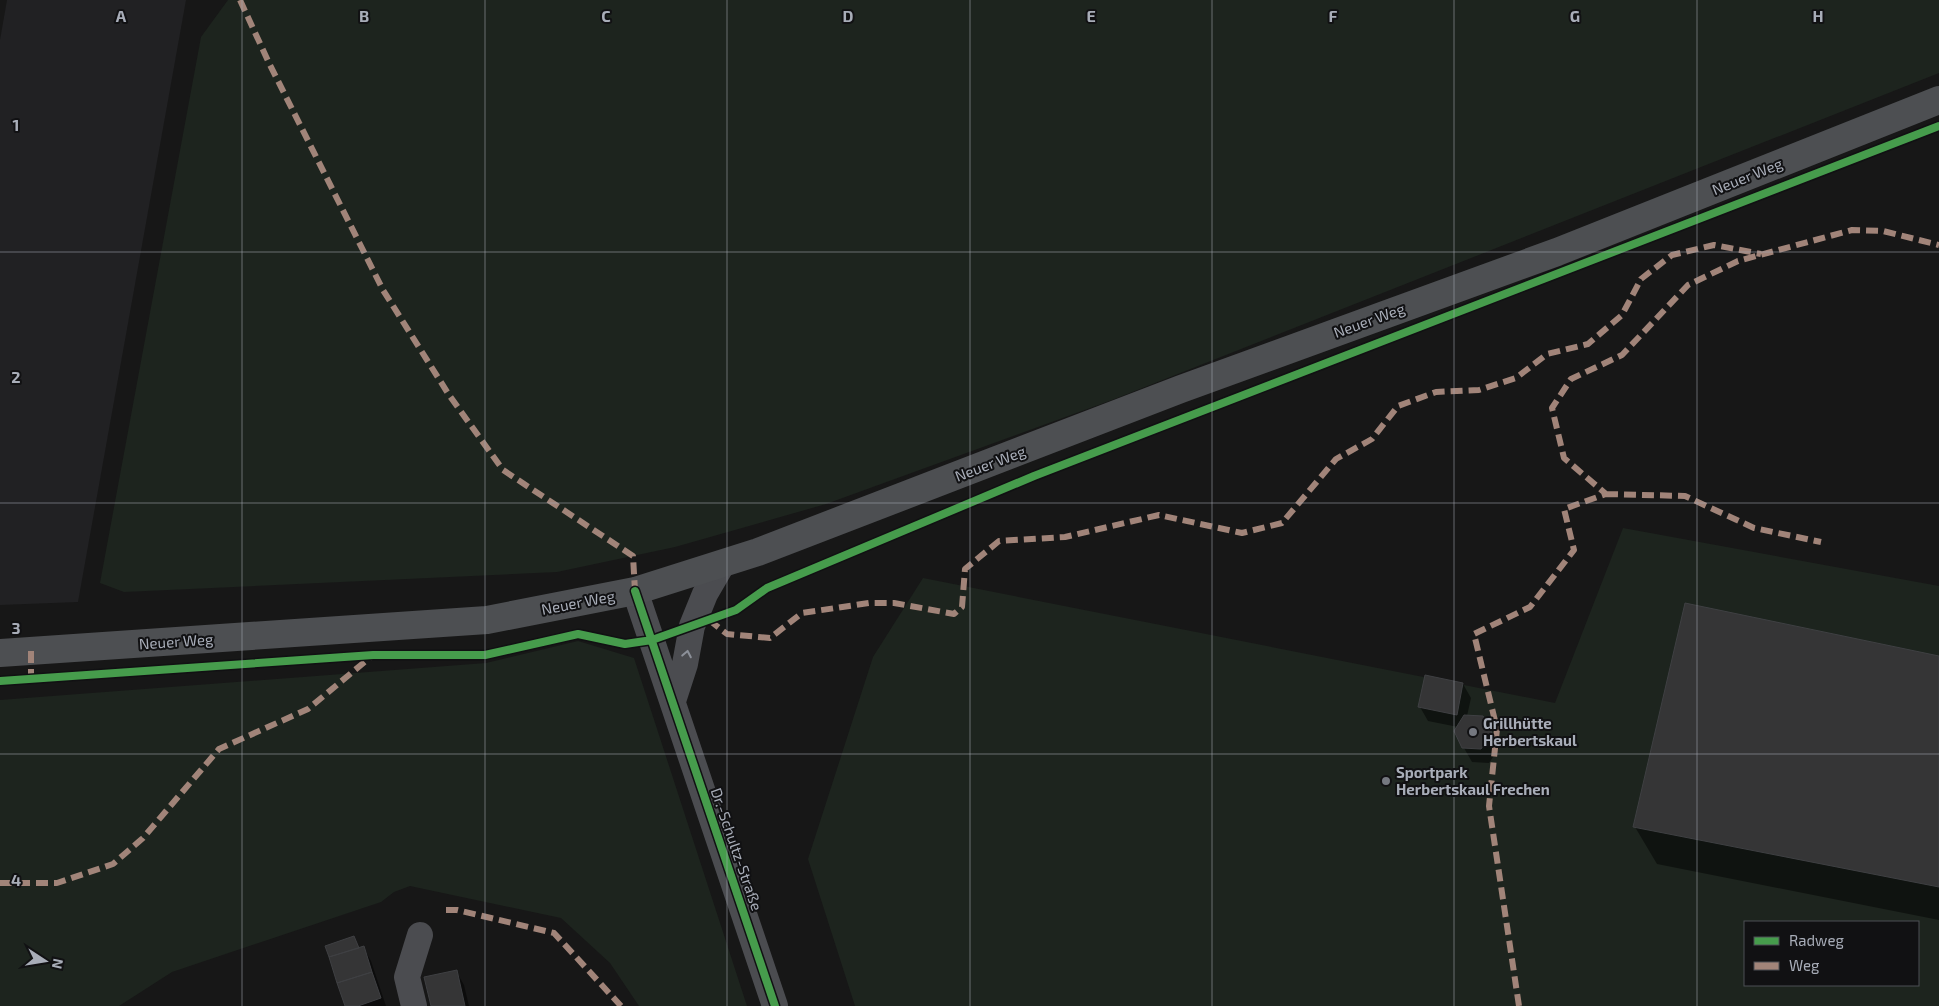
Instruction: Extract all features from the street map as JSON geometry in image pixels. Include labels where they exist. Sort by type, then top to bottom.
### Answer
[{"type":"main road","name":"Neuer Weg","points":[[0,654],[487,620],[635,591],[758,552],[1190,385],[1557,252],[1939,100]]},
{"type":"street","points":[[673,701],[685,664],[692,626],[705,594],[723,563]]},
{"type":"street","name":"Dr.-Schultz-Straße","points":[[635,591],[775,1006]]},
{"type":"street","points":[[414,1006],[407,977],[420,935]]},
{"type":"shaded area","points":[[7,0],[186,0],[78,602],[0,605],[0,40]]},
{"type":"shaded area","points":[[228,0],[1939,0],[1939,73],[1112,400],[826,504],[675,547],[557,572],[124,592],[100,583],[201,37]]},
{"type":"shaded area","name":"Sportpark Herbertskaul Frechen","points":[[1623,528],[1939,586],[1939,1006],[855,1006],[808,859],[873,657],[923,578],[1555,703]]},
{"type":"shaded area","points":[[578,641],[634,658],[747,1006],[639,1006],[610,963],[561,918],[410,886],[394,892],[381,902],[172,972],[119,1006],[0,1006],[0,700],[486,663]]},
{"type":"building","points":[[1685,603],[1939,656],[1939,887],[1633,827]]},
{"type":"building","points":[[1425,675],[1463,683],[1457,715],[1418,707]]},
{"type":"building","name":"Grillhütte Herbertskaul","points":[[1464,715],[1483,716],[1492,733],[1481,749],[1462,748],[1454,731]]},
{"type":"building","points":[[354,936],[359,948],[329,957],[325,946]]},
{"type":"building","points":[[364,946],[372,972],[337,983],[329,957]]},
{"type":"building","points":[[457,970],[465,1006],[431,1006],[424,977]]},
{"type":"building","points":[[372,972],[381,998],[358,1006],[345,1006],[337,983]]},
{"type":"marked path","points":[[240,0],[269,63],[383,290],[449,395],[503,470],[633,556],[635,591]]},
{"type":"marked path","points":[[1519,1006],[1489,806],[1497,729],[1474,634],[1530,607],[1574,550],[1564,509],[1606,494],[1564,458],[1552,408],[1571,379],[1622,355],[1688,285],[1738,261],[1852,230],[1883,231],[1939,245]]},
{"type":"marked path","points":[[709,620],[727,634],[770,638],[802,613],[869,603],[894,603],[954,614],[962,607],[965,569],[999,541],[1065,537],[1159,515],[1242,533],[1282,523],[1336,459],[1372,439],[1398,406],[1436,392],[1479,390],[1516,378],[1547,354],[1588,344],[1622,315],[1641,279],[1672,255],[1714,245],[1761,254]]},
{"type":"marked path","points":[[1606,494],[1685,496],[1754,528],[1821,542]]},
{"type":"marked path","points":[[31,651],[31,680]]},
{"type":"marked path","points":[[0,883],[57,883],[113,864],[143,838],[219,749],[308,709],[373,655]]},
{"type":"marked path","points":[[446,910],[457,910],[554,933],[621,1006]]},
{"type":"cycle path","points":[[0,681],[373,655],[485,655],[578,634],[625,644],[652,640],[736,610],[767,588],[1034,476],[1939,126]]},
{"type":"cycle path","points":[[635,591],[775,1006]]},
{"type":"place","name":"Grillhütte Herbertskaul","points":[[1473,732]]},
{"type":"place","name":"Sportpark Herbertskaul Frechen","points":[[1386,781]]}]
